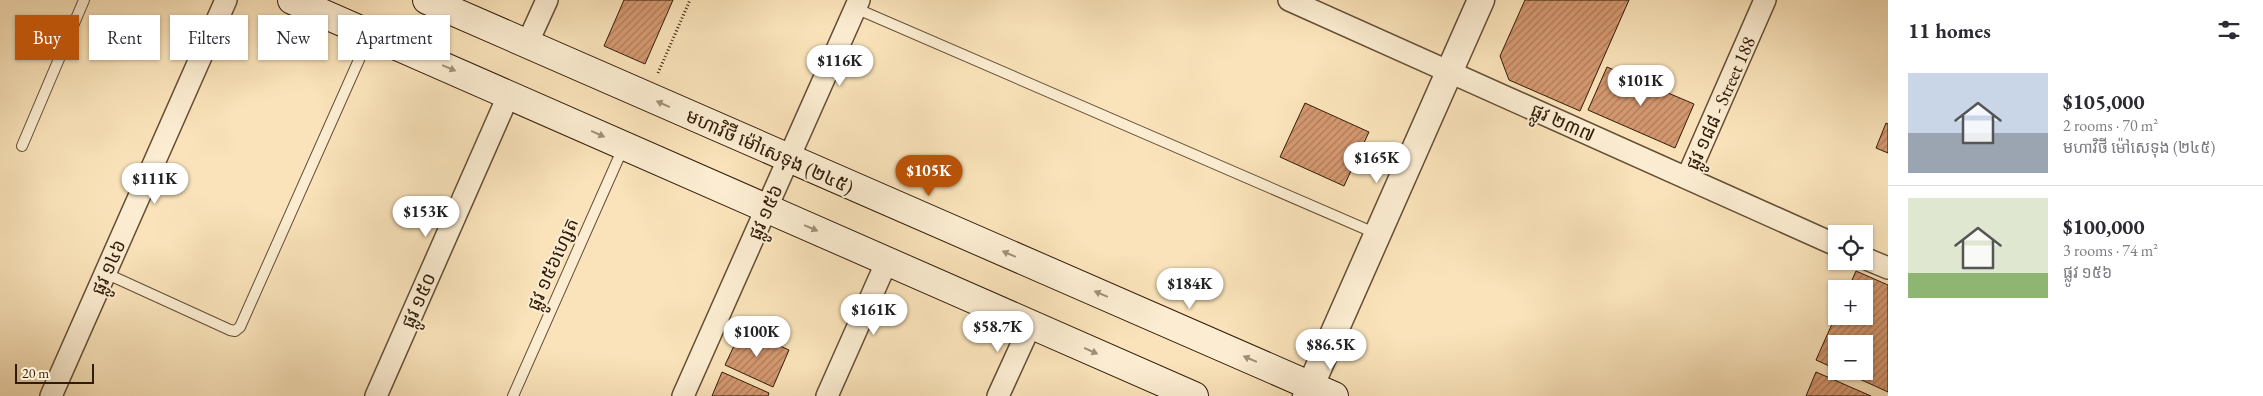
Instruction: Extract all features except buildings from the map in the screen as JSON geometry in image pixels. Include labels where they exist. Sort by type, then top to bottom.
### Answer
[{"type":"main road","points":[[292,0],[338,20]]},
{"type":"main road","name":"មហាវិថី ម៉ៅសេទុង (២៤៥)","points":[[427,0],[1317,392]]},
{"type":"main road","points":[[430,60],[1194,396]]},
{"type":"street","name":"ផ្លូវ ១៤៦","points":[[51,396],[226,0]]},
{"type":"street","points":[[527,44],[547,0]]},
{"type":"street","name":"ផ្លូវ ២៣៧","points":[[1289,0],[1828,241]]},
{"type":"street","points":[[1317,392],[1377,234],[1481,0]]},
{"type":"street","name":"ផ្លូវ ១៨៨ - Street 188","points":[[1687,178],[1765,0]]},
{"type":"street","name":"ផ្លូវ ១៥៦","points":[[683,396],[857,4]]},
{"type":"street","name":"ផ្លូវ ១៥០","points":[[376,396],[509,94]]},
{"type":"street","points":[[827,396],[887,261]]},
{"type":"street","points":[[1873,262],[1888,268]]},
{"type":"street","points":[[998,396],[1030,324]]},
{"type":"lane","points":[[22,146],[84,0]]},
{"type":"lane","points":[[857,4],[1377,234]]},
{"type":"lane","points":[[105,273],[230,330],[235,331],[240,327],[358,60]]},
{"type":"lane","name":"ផ្លូវ ១៥៦ហ្សេត","points":[[513,396],[624,146]]},
{"type":"path","points":[[647,97],[690,0]]}]
